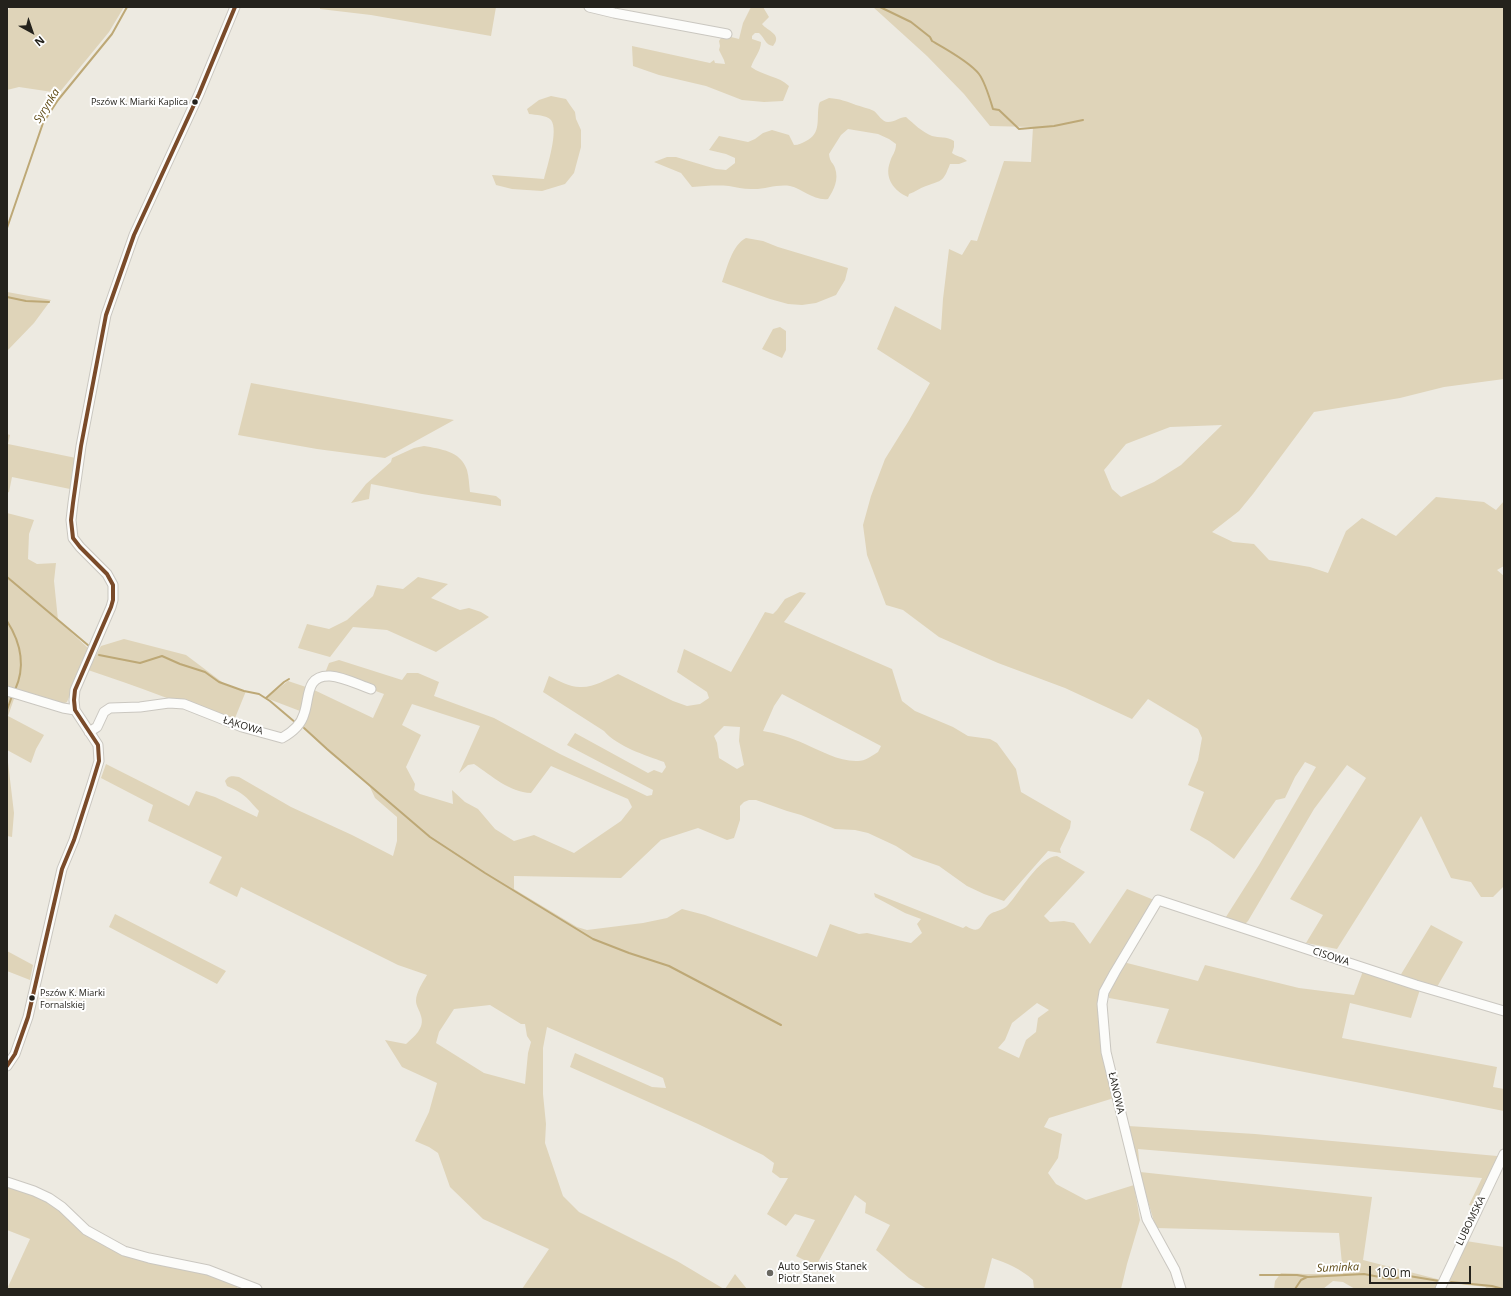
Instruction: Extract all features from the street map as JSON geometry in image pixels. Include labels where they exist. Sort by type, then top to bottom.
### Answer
[{"type":"street","points":[[7,1066],[15,1054],[28,1017],[62,869],[85,805],[98,761],[98,745],[75,710],[74,700],[75,690],[113,600],[113,585],[107,574],[80,548],[73,538],[71,520],[82,446],[107,308],[134,235],[199,94],[235,7]]},
{"type":"street","points":[[589,7],[727,34]]},
{"type":"street","name":"ŁĄKOWA","points":[[89,732],[98,726],[104,712],[110,708],[140,707],[169,703],[184,704],[242,727],[282,738],[299,724],[304,714],[310,686],[317,678],[330,676],[371,689]]},
{"type":"street","points":[[11,692],[63,708],[75,710]]},
{"type":"street","name":"CISOWA","points":[[1158,900],[1416,985],[1504,1011]]},
{"type":"street","name":"ŁANOWA","points":[[1158,900],[1104,992],[1102,1004],[1106,1052],[1147,1219],[1175,1270],[1181,1289]]},
{"type":"street","name":"LUBOMSKA","points":[[1440,1289],[1504,1154]]},
{"type":"street","points":[[7,1182],[34,1191],[49,1198],[62,1207],[86,1230],[124,1251],[208,1270],[257,1289]]},
{"type":"shaded area","points":[[10,7],[124,7],[109,32],[59,93],[19,87],[7,90],[7,12]]},
{"type":"shaded area","points":[[320,7],[496,7],[491,36],[371,15],[320,9]]},
{"type":"shaded area","points":[[751,7],[763,7],[769,17],[762,24],[773,33],[776,38],[776,42],[773,46],[770,45],[759,33],[755,33],[752,36],[752,39],[761,42],[760,48],[751,67],[781,80],[789,86],[783,101],[764,102],[742,100],[706,86],[659,75],[633,66],[632,46],[710,63],[714,60],[715,63],[725,64],[719,50],[719,41],[723,35],[739,39],[743,23]]},
{"type":"shaded area","points":[[873,7],[1504,7],[1504,379],[1444,387],[1400,398],[1314,412],[1239,511],[1212,532],[1233,542],[1254,544],[1269,560],[1310,567],[1328,573],[1346,531],[1362,518],[1396,536],[1436,497],[1484,502],[1496,510],[1504,501],[1504,566],[1497,570],[1504,576],[1504,886],[1493,897],[1481,897],[1471,882],[1451,878],[1421,816],[1337,949],[1306,943],[1323,915],[1290,899],[1366,778],[1347,765],[1314,809],[1248,921],[1245,924],[1224,920],[1259,865],[1316,767],[1305,762],[1295,777],[1285,798],[1276,800],[1234,859],[1209,841],[1190,830],[1204,792],[1188,785],[1198,760],[1202,738],[1198,729],[1148,699],[1132,719],[1065,688],[998,663],[939,637],[903,610],[886,605],[867,555],[863,525],[871,496],[885,459],[930,383],[877,349],[895,306],[941,330],[949,249],[962,255],[971,240],[977,241],[1004,161],[1031,162],[1033,127],[990,126],[964,94],[927,56]],"holes":[[[1222,425],[1181,465],[1154,482],[1121,497],[1112,489],[1104,470],[1126,444],[1170,427]]]},
{"type":"shaded area","points":[[551,96],[566,99],[575,112],[576,119],[581,130],[581,147],[574,173],[565,184],[542,191],[512,189],[496,185],[492,175],[544,179],[552,149],[554,132],[553,125],[549,118],[529,114],[527,109],[539,100]]},
{"type":"shaded area","points":[[829,98],[843,100],[872,110],[886,122],[891,122],[906,117],[918,128],[932,136],[949,138],[954,141],[952,153],[967,161],[959,164],[950,164],[942,180],[909,194],[908,197],[898,191],[889,179],[888,168],[896,144],[878,134],[848,129],[841,135],[829,154],[835,168],[836,180],[834,188],[828,199],[813,197],[790,186],[756,189],[745,189],[729,186],[692,187],[681,173],[654,162],[667,157],[676,157],[716,169],[726,170],[735,163],[735,158],[709,150],[719,136],[748,142],[763,133],[772,130],[789,135],[794,145],[800,144],[811,138],[814,134],[817,125],[819,104],[820,102]]},
{"type":"shaded area","points":[[746,238],[763,241],[848,268],[845,280],[836,295],[816,303],[802,305],[788,304],[770,299],[722,282],[734,251],[741,241]]},
{"type":"shaded area","points":[[7,292],[51,300],[34,323],[7,351]]},
{"type":"shaded area","points":[[780,327],[786,331],[786,350],[782,358],[762,349],[773,329]]},
{"type":"shaded area","points":[[251,383],[454,420],[385,458],[317,449],[238,435]]},
{"type":"shaded area","points":[[7,434],[10,435],[8,444],[76,458],[70,489],[12,477],[9,492],[7,493]]},
{"type":"shaded area","points":[[424,446],[437,448],[455,455],[464,464],[467,470],[470,492],[496,496],[501,500],[501,506],[422,494],[371,484],[369,499],[351,503],[366,484],[391,462],[392,458],[414,448]]},
{"type":"shaded area","points":[[7,513],[34,520],[29,534],[28,559],[37,564],[56,563],[54,581],[58,620],[89,649],[67,702],[61,705],[7,687]]},
{"type":"shaded area","points":[[418,577],[448,584],[431,598],[460,610],[469,608],[481,612],[489,617],[436,652],[387,630],[353,627],[330,657],[298,648],[307,624],[329,629],[347,620],[373,596],[377,585],[403,589]]},
{"type":"shaded area","points":[[800,592],[806,593],[784,622],[892,669],[902,701],[915,711],[953,727],[968,736],[990,739],[997,743],[1016,769],[1021,792],[1071,821],[1070,828],[1060,849],[1061,853],[1048,851],[1004,901],[967,886],[939,866],[913,857],[896,846],[868,833],[855,830],[835,829],[801,815],[756,800],[749,800],[740,806],[740,820],[734,838],[727,840],[698,828],[661,840],[621,878],[514,876],[514,889],[577,927],[587,930],[643,923],[667,918],[682,909],[705,915],[817,957],[830,924],[859,934],[867,933],[911,943],[922,933],[917,924],[921,919],[905,913],[875,897],[874,893],[963,928],[966,926],[975,930],[980,927],[989,915],[1003,909],[1008,905],[1030,876],[1043,862],[1057,856],[1085,872],[1044,916],[1050,922],[1064,921],[1074,923],[1090,944],[1127,889],[1154,900],[1098,1012],[1099,1025],[1114,1098],[1049,1118],[1044,1127],[1062,1134],[1058,1158],[1048,1173],[1056,1184],[1086,1200],[1134,1185],[1140,1220],[1121,1289],[1034,1289],[1033,1280],[1024,1273],[992,1258],[984,1289],[927,1289],[909,1278],[876,1250],[890,1225],[865,1213],[866,1203],[855,1195],[816,1266],[796,1256],[815,1220],[795,1214],[786,1226],[767,1214],[788,1178],[780,1178],[772,1172],[774,1163],[763,1155],[698,1124],[570,1067],[575,1053],[652,1087],[666,1088],[663,1078],[547,1027],[543,1048],[543,1094],[546,1124],[545,1143],[563,1196],[579,1212],[677,1261],[724,1289],[522,1289],[549,1249],[483,1219],[450,1187],[438,1153],[415,1141],[429,1112],[437,1083],[402,1067],[385,1040],[406,1044],[418,1032],[422,1020],[416,1003],[416,998],[427,975],[398,965],[241,887],[237,897],[209,883],[222,857],[148,821],[153,805],[101,778],[106,764],[189,806],[196,791],[215,797],[257,817],[259,811],[248,799],[238,791],[227,786],[225,781],[229,777],[239,777],[291,807],[393,856],[397,841],[397,817],[375,798],[369,785],[331,754],[302,726],[300,711],[266,698],[288,681],[312,689],[373,718],[384,694],[325,673],[329,663],[339,660],[402,680],[407,673],[418,673],[439,682],[434,696],[494,718],[560,754],[647,796],[652,795],[653,790],[567,745],[575,733],[648,773],[654,770],[662,773],[666,767],[664,762],[632,750],[617,742],[604,731],[543,692],[549,676],[569,685],[587,687],[618,674],[673,701],[687,706],[700,704],[709,698],[707,692],[677,672],[684,649],[731,672],[765,612],[773,614],[785,599]],"holes":[[[782,694],[881,746],[878,752],[868,758],[861,761],[851,761],[831,756],[789,738],[763,731],[774,706]],[[412,704],[480,726],[459,773],[468,765],[474,764],[508,787],[531,793],[551,766],[628,799],[632,807],[621,821],[574,853],[534,835],[514,841],[495,829],[478,809],[465,802],[452,790],[453,804],[420,794],[414,790],[415,784],[406,767],[421,735],[402,725]],[[724,726],[740,727],[739,741],[744,765],[737,769],[719,758],[717,743],[714,736]],[[1037,1003],[1049,1010],[1038,1018],[1036,1032],[1026,1040],[1019,1058],[998,1048],[1005,1040],[1012,1023]],[[490,1005],[521,1024],[525,1024],[527,1036],[531,1042],[528,1053],[525,1084],[484,1073],[436,1043],[439,1032],[454,1009]]]},
{"type":"shaded area","points":[[124,639],[186,655],[226,685],[246,691],[233,723],[88,670],[101,646]]},
{"type":"shaded area","points":[[7,694],[15,696],[8,716],[44,735],[36,749],[31,763],[7,750]]},
{"type":"shaded area","points":[[7,754],[14,813],[12,837],[7,836]]},
{"type":"shaded area","points":[[115,914],[226,971],[217,984],[109,927]]},
{"type":"shaded area","points":[[1431,925],[1463,942],[1437,987],[1422,983],[1411,1018],[1350,1003],[1342,1038],[1497,1067],[1493,1087],[1504,1089],[1504,1111],[1156,1043],[1169,1009],[1109,998],[1108,993],[1123,962],[1198,981],[1205,965],[1299,988],[1354,995],[1363,971],[1400,976]]},
{"type":"shaded area","points":[[7,951],[33,965],[30,980],[7,971]]},
{"type":"shaded area","points":[[1128,1126],[1255,1134],[1497,1156],[1498,1162],[1475,1206],[1469,1205],[1482,1178],[1138,1149],[1140,1172],[1372,1197],[1363,1260],[1441,1280],[1436,1289],[1355,1289],[1343,1282],[1333,1281],[1323,1289],[1274,1289],[1275,1281],[1281,1273],[1343,1274],[1339,1233],[1156,1228],[1139,1172]]},
{"type":"shaded area","points":[[7,1185],[50,1202],[123,1254],[215,1274],[238,1285],[237,1289],[7,1289],[30,1239],[7,1230]]},
{"type":"shaded area","points":[[1466,1241],[1504,1247],[1504,1289],[1485,1289],[1486,1287],[1448,1283]]},
{"type":"shaded area","points":[[735,1274],[747,1289],[725,1289]]},
{"type":"waterway","name":"Syrynka","points":[[7,228],[43,123],[58,100],[112,34],[127,7]]},
{"type":"waterway","points":[[880,7],[911,22],[930,37],[932,41],[975,69],[981,77],[993,109],[999,110],[1019,129],[1054,126],[1083,120]]},
{"type":"waterway","points":[[7,297],[26,301],[49,302]]},
{"type":"waterway","points":[[7,577],[89,646]]},
{"type":"waterway","name":"Syrynka","points":[[7,621],[19,646],[21,663],[15,690]]},
{"type":"waterway","points":[[99,655],[140,663],[162,656],[180,664],[205,672],[219,682],[244,691],[259,694],[270,701],[296,723]]},
{"type":"waterway","points":[[266,698],[289,679]]},
{"type":"waterway","name":"Syrynka","points":[[7,710],[12,696]]},
{"type":"waterway","points":[[304,728],[430,837],[485,873],[593,939],[669,966],[781,1025]]},
{"type":"waterway","name":"Suminka","points":[[1260,1275],[1297,1275],[1308,1277],[1364,1274],[1390,1279],[1409,1276],[1439,1281]]},
{"type":"waterway","points":[[1295,1289],[1301,1280],[1307,1277]]},
{"type":"waterway","name":"Suminka","points":[[1451,1282],[1492,1286],[1503,1289]]},
{"type":"transit line","points":[[7,1066],[15,1054],[28,1017],[62,869],[74,840],[99,761],[98,745],[75,710],[74,700],[75,690],[111,607],[113,600],[113,585],[107,574],[73,538],[71,520],[81,446],[106,315],[134,235],[199,94],[235,7]]},
{"type":"place","name":"Pszów K. Miarki Kaplica","points":[[195,102]]},
{"type":"place","name":"Pszów K. Miarki Fornalskiej","points":[[32,998]]},
{"type":"place","name":"Auto Serwis Stanek Piotr Stanek","points":[[770,1273]]}]
